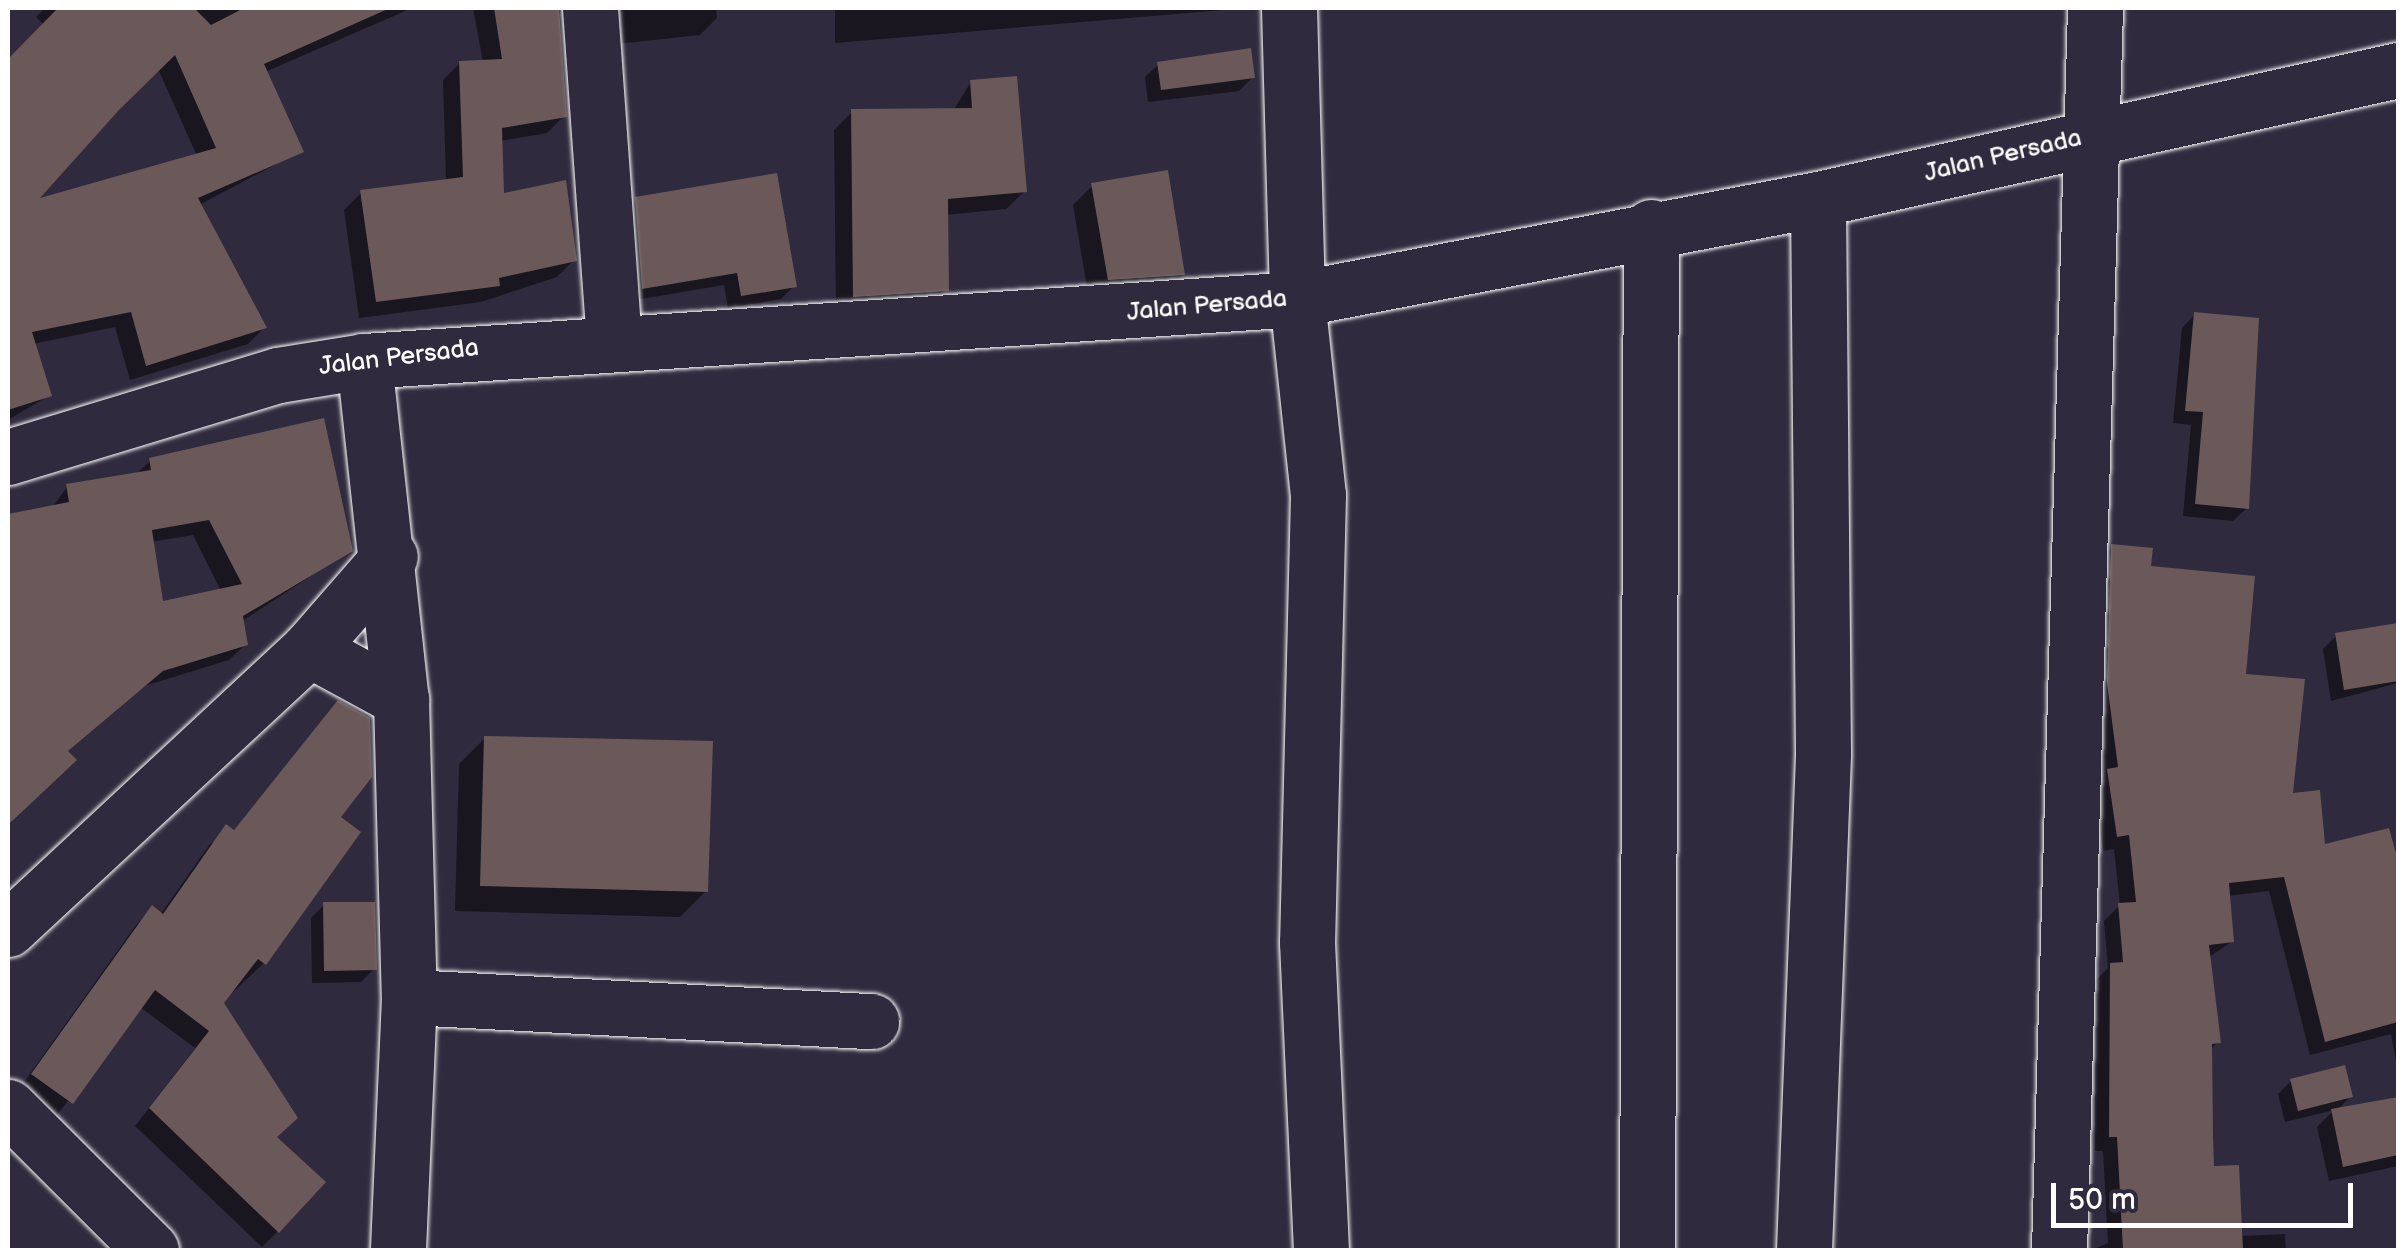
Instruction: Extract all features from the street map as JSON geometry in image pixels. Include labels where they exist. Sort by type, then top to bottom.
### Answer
[{"type":"street","points":[[590,8],[614,339]]},
{"type":"street","points":[[1289,8],[1297,300],[1318,495],[1308,942],[1321,1250]]},
{"type":"street","points":[[2058,1250],[2088,137],[2095,8]]},
{"type":"street","name":"Jalan Persada","points":[[8,457],[278,375],[364,360],[614,339],[1297,300],[1651,227],[1818,199],[2398,70]]},
{"type":"street","points":[[1804,1250],[1824,753],[1818,199]]},
{"type":"street","points":[[1647,1250],[1651,227]]},
{"type":"street","points":[[364,360],[390,556],[401,699],[409,997],[398,1250]]},
{"type":"street","points":[[8,929],[309,650],[390,556]]},
{"type":"street","points":[[309,650],[401,699]]},
{"type":"street","points":[[409,997],[872,1021]]},
{"type":"street","points":[[8,1107],[150,1250]]},
{"type":"building","points":[[58,8],[194,8],[211,25],[244,8],[390,8],[264,64],[304,152],[198,198],[267,328],[146,366],[131,312],[32,332],[52,396],[8,410],[8,59]],"holes":[[[175,55],[216,148],[40,198]]]},
{"type":"building","points":[[494,8],[559,8],[567,117],[502,128],[504,193],[566,180],[577,261],[499,278],[500,286],[376,302],[360,190],[463,177],[459,61],[502,59]]},
{"type":"building","points":[[1251,48],[1255,78],[1161,90],[1157,62]]},
{"type":"building","points":[[1017,76],[1027,192],[948,199],[949,291],[853,297],[851,109],[972,108],[970,80]]},
{"type":"building","points":[[1168,170],[1185,275],[1108,280],[1091,183]]},
{"type":"building","points":[[777,173],[797,287],[741,296],[737,273],[642,289],[635,197]]},
{"type":"building","points":[[2194,312],[2259,318],[2249,509],[2195,504],[2203,412],[2185,411]]},
{"type":"building","points":[[324,418],[353,551],[243,616],[248,645],[163,671],[68,751],[77,760],[8,825],[8,514],[69,502],[66,484],[151,470],[149,458]],"holes":[[[209,520],[242,584],[163,601],[152,530]]]},
{"type":"building","points":[[2111,544],[2153,548],[2151,566],[2255,576],[2246,674],[2305,679],[2293,793],[2320,790],[2325,844],[2389,828],[2398,861],[2398,1022],[2325,1042],[2284,877],[2229,883],[2234,942],[2209,945],[2221,1043],[2212,1044],[2214,1166],[2239,1165],[2243,1250],[2123,1250],[2117,1137],[2109,1137],[2110,963],[2123,962],[2118,903],[2136,902],[2129,835],[2117,837],[2107,769],[2118,767],[2107,683]]},
{"type":"building","points":[[2398,623],[2398,681],[2344,690],[2335,633]]},
{"type":"building","points":[[338,700],[370,718],[372,777],[341,817],[361,832],[266,965],[258,959],[224,1003],[298,1118],[277,1137],[326,1182],[279,1233],[149,1108],[209,1031],[155,990],[73,1104],[31,1074],[152,905],[163,914],[226,824],[234,830]]},
{"type":"building","points":[[484,736],[713,741],[708,892],[480,886]]},
{"type":"building","points":[[323,902],[375,902],[377,970],[324,971]]},
{"type":"building","points":[[2345,1065],[2353,1097],[2298,1111],[2290,1079]]},
{"type":"building","points":[[2398,1097],[2398,1155],[2343,1167],[2331,1109]]}]
